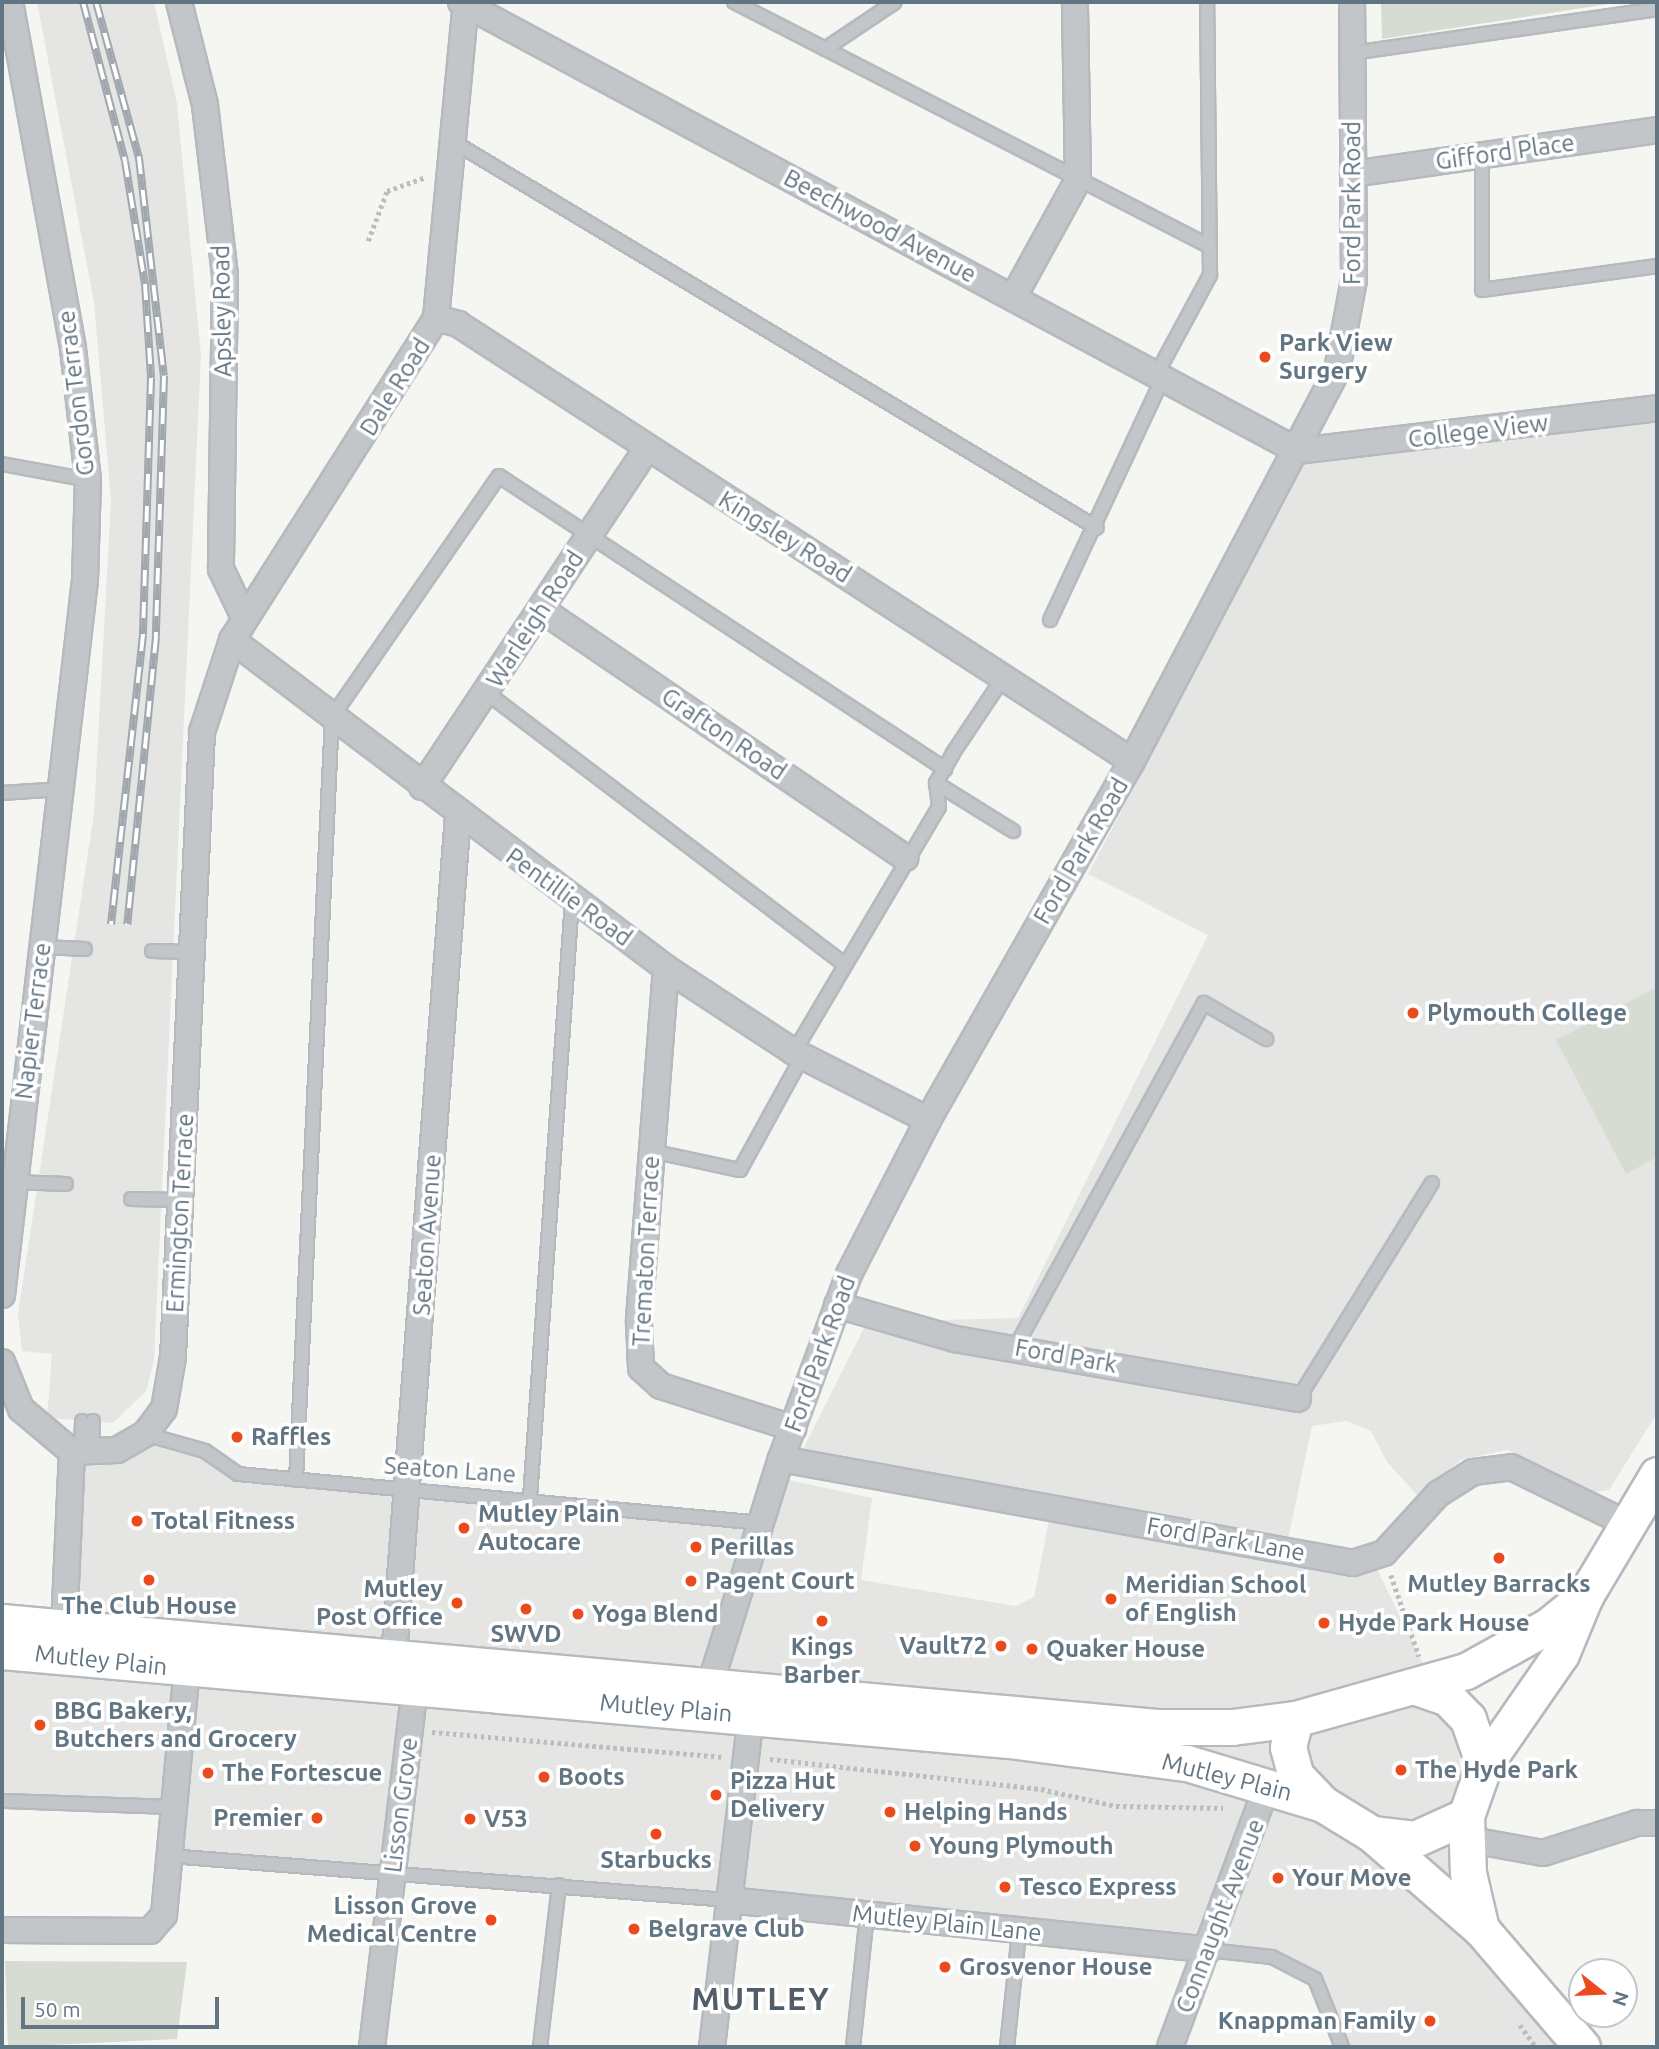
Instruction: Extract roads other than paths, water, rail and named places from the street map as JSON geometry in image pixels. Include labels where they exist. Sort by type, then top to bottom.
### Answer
[{"type":"main road","points":[[1481,1929],[1466,1827],[1485,1765],[1554,1664],[1586,1596],[1657,1475]]},
{"type":"main road","points":[[1568,2041],[1481,1929],[1372,1833],[1323,1804],[1296,1776],[1288,1747],[1295,1719],[1488,1662],[1586,1596]]},
{"type":"main road","name":"Mutley Plain","points":[[2,1622],[394,1656],[708,1697],[751,1716],[1119,1754],[1264,1798],[1323,1804]]},
{"type":"main road","name":"Mutley Plain","points":[[2,1651],[415,1688],[708,1697],[1159,1727],[1295,1719]]},
{"type":"main road","points":[[1420,1683],[1448,1699],[1468,1719],[1485,1765]]},
{"type":"main road","points":[[1372,1833],[1415,1839],[1466,1827]]},
{"type":"street","name":"Gordon Terrace","points":[[10,2],[74,348],[88,480],[85,579],[60,789]]},
{"type":"street","name":"Apsley Road","points":[[178,2],[205,105],[225,275],[221,569],[245,619]]},
{"type":"street","name":"Dale Road","points":[[202,732],[232,640],[379,403],[436,318],[455,174],[467,2]]},
{"type":"street","name":"Beechwood Avenue","points":[[467,2],[1298,451]]},
{"type":"street","points":[[1013,298],[1078,180],[1075,2]]},
{"type":"street","name":"Ford Park Road","points":[[708,1697],[781,1459],[837,1305],[928,1120],[1132,761],[1298,451],[1337,370],[1354,281],[1352,2]]},
{"type":"street","name":"Gifford Place","points":[[1353,174],[1657,130]]},
{"type":"street","name":"Kingsley Road","points":[[436,318],[458,324],[646,450],[1005,675],[1132,761]]},
{"type":"street","name":"College View","points":[[1298,451],[1657,408]]},
{"type":"street","name":"Warleigh Road","points":[[422,787],[646,450]]},
{"type":"street","name":"Grafton Road","points":[[542,610],[906,858]]},
{"type":"street","name":"Pentillie Road","points":[[232,640],[457,815],[666,968],[798,1054],[928,1120]]},
{"type":"street","name":"Ermington Terrace","points":[[82,1451],[117,1450],[145,1434],[164,1409],[173,1357],[202,732]]},
{"type":"street","name":"Napier Terrace","points":[[2,1295],[60,789]]},
{"type":"street","name":"Seaton Avenue","points":[[394,1656],[410,1488],[457,815]]},
{"type":"street","name":"Trematon Terrace","points":[[666,968],[652,1152],[641,1368],[662,1386],[793,1429]]},
{"type":"street","name":"Ford Park","points":[[837,1305],[955,1339],[1016,1346],[1298,1399]]},
{"type":"street","points":[[2,1362],[21,1409],[82,1451],[64,1628]]},
{"type":"street","name":"Ford Park Lane","points":[[781,1459],[1353,1563],[1384,1553],[1438,1494],[1473,1472],[1511,1466],[1628,1524]]},
{"type":"street","points":[[2,1930],[149,1931],[164,1915],[187,1669]]},
{"type":"street","name":"Lisson Grove","points":[[372,2047],[415,1688]]},
{"type":"street","points":[[712,2047],[751,1716]]},
{"type":"street","name":"Connaught Avenue","points":[[1170,2047],[1264,1798]]},
{"type":"street","points":[[1466,1827],[1543,1853],[1637,1823],[1657,1823]]},
{"type":"street","name":"Mutley Plain Lane","points":[[729,1900],[1208,1950]]},
{"type":"lane","points":[[734,2],[1207,244]]},
{"type":"lane","points":[[825,49],[895,2]]},
{"type":"lane","points":[[1051,620],[1097,528],[1159,376],[1210,275],[1207,244],[1207,2]]},
{"type":"lane","points":[[1352,53],[1657,9]]},
{"type":"lane","points":[[457,144],[1097,528]]},
{"type":"lane","points":[[1482,155],[1482,290],[1657,266]]},
{"type":"lane","points":[[2,464],[88,480]]},
{"type":"lane","points":[[296,1480],[332,717],[499,476],[591,533],[945,769]]},
{"type":"lane","points":[[652,1152],[740,1170],[843,963],[939,807],[936,783],[1005,675]]},
{"type":"lane","points":[[486,692],[843,963]]},
{"type":"lane","points":[[936,783],[1013,831]]},
{"type":"lane","points":[[2,793],[60,789]]},
{"type":"lane","points":[[530,1498],[572,900]]},
{"type":"lane","points":[[42,947],[85,949]]},
{"type":"lane","points":[[152,951],[192,952]]},
{"type":"lane","points":[[1016,1346],[1204,1003],[1266,1039]]},
{"type":"lane","points":[[15,1182],[66,1184]]},
{"type":"lane","points":[[1298,1399],[1432,1183]]},
{"type":"lane","points":[[131,1199],[180,1200]]},
{"type":"lane","points":[[82,1451],[88,1421]]},
{"type":"lane","name":"Seaton Lane","points":[[145,1434],[205,1451],[238,1474],[530,1498],[761,1523]]},
{"type":"lane","points":[[2,1801],[173,1807]]},
{"type":"lane","points":[[169,1856],[392,1877],[559,1885],[729,1900]]},
{"type":"lane","points":[[540,2047],[559,1885]]},
{"type":"lane","points":[[853,2047],[867,1914]]},
{"type":"lane","points":[[1007,2047],[1019,1932]]},
{"type":"lane","points":[[1208,1950],[1272,1957],[1315,1979],[1342,2047]]},
{"type":"railway","points":[[83,2],[125,161],[145,284],[151,378],[143,635],[111,924]]},
{"type":"railway","points":[[96,2],[139,158],[164,376],[156,637],[127,925]]},
{"type":"place","name":"Park View Surgery","points":[[1265,357]]},
{"type":"place","name":"Plymouth College","points":[[1413,1013]]},
{"type":"place","name":"Raffles","points":[[237,1437]]},
{"type":"place","name":"Total Fitness","points":[[137,1521]]},
{"type":"place","name":"Mutley Plain Autocare","points":[[464,1528]]},
{"type":"place","name":"Perillas","points":[[696,1547]]},
{"type":"place","name":"Mutley Barracks","points":[[1499,1558]]},
{"type":"place","name":"The Club House","points":[[149,1580]]},
{"type":"place","name":"Pagent Court","points":[[691,1581]]},
{"type":"place","name":"Meridian School of English","points":[[1111,1599]]},
{"type":"place","name":"Mutley Post Office","points":[[457,1603]]},
{"type":"place","name":"SWVD","points":[[526,1609]]},
{"type":"place","name":"Yoga Blend","points":[[578,1614]]},
{"type":"place","name":"Kings Barber","points":[[822,1621]]},
{"type":"place","name":"Hyde Park House","points":[[1324,1623]]},
{"type":"place","name":"Vault72","points":[[1001,1646]]},
{"type":"place","name":"Quaker House","points":[[1032,1649]]},
{"type":"place","name":"BBG Bakery, Butchers and Grocery","points":[[40,1725]]},
{"type":"place","name":"The Hyde Park","points":[[1401,1770]]},
{"type":"place","name":"The Fortescue","points":[[208,1773]]},
{"type":"place","name":"Boots","points":[[544,1777]]},
{"type":"place","name":"Pizza Hut Delivery","points":[[716,1795]]},
{"type":"place","name":"Helping Hands","points":[[890,1812]]},
{"type":"place","name":"Premier","points":[[317,1818]]},
{"type":"place","name":"V53","points":[[470,1819]]},
{"type":"place","name":"Starbucks","points":[[656,1834]]},
{"type":"place","name":"Young Plymouth","points":[[915,1846]]},
{"type":"place","name":"Your Move","points":[[1278,1878]]},
{"type":"place","name":"Tesco Express","points":[[1005,1887]]},
{"type":"place","name":"Lisson Grove Medical Centre","points":[[491,1920]]},
{"type":"place","name":"Belgrave Club","points":[[634,1929]]},
{"type":"place","name":"Grosvenor House","points":[[945,1967]]},
{"type":"place","name":"Knappman Family","points":[[1430,2021]]},
{"type":"district","name":"MUTLEY","points":[[761,1998]]}]
